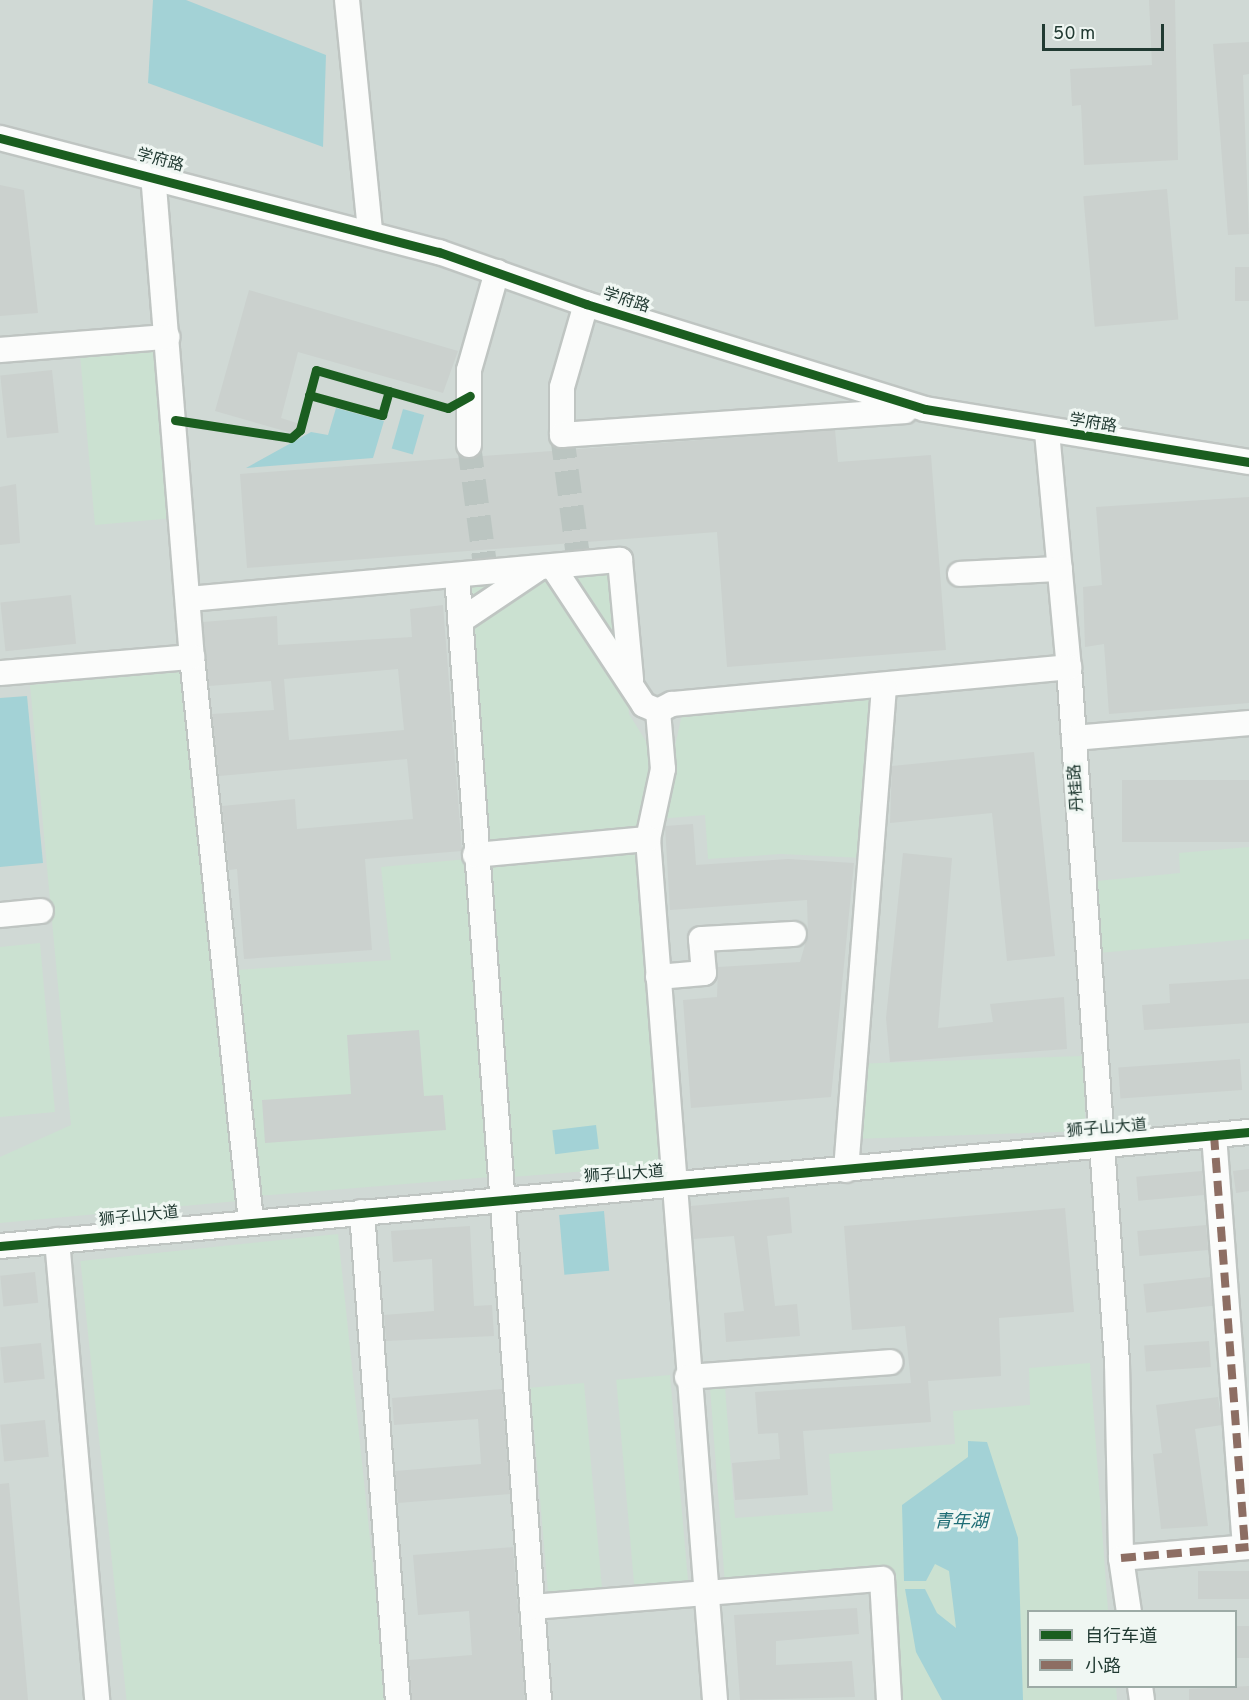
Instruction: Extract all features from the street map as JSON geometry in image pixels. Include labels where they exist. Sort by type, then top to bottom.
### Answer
[{"type":"street","points":[[347,0],[370,232]]},
{"type":"street","name":"学府路","points":[[0,138],[153,174],[370,232],[497,272],[586,304],[925,409],[1047,432],[1249,462]]},
{"type":"street","points":[[153,174],[192,657],[251,1221]]},
{"type":"street","points":[[469,445],[469,370],[497,272]]},
{"type":"street","points":[[586,304],[562,387],[562,435],[925,409]]},
{"type":"street","points":[[0,350],[167,337]]},
{"type":"street","name":"丹桂路","points":[[1047,432],[1074,738],[1117,1363],[1121,1558],[1129,1610]]},
{"type":"street","points":[[189,598],[620,560],[631,682]]},
{"type":"street","points":[[460,621],[545,568]]},
{"type":"street","points":[[545,568],[631,682],[644,705],[658,711],[672,704],[1069,667]]},
{"type":"street","points":[[960,574],[1060,569]]},
{"type":"street","points":[[457,575],[500,1199],[539,1700]]},
{"type":"street","points":[[0,673],[192,657]]},
{"type":"street","points":[[846,1170],[885,685]]},
{"type":"street","points":[[658,711],[663,769],[648,839],[672,1187],[715,1700]]},
{"type":"street","points":[[1074,738],[1249,723]]},
{"type":"street","points":[[475,855],[648,839]]},
{"type":"street","points":[[0,915],[41,911]]},
{"type":"street","points":[[658,977],[704,973],[701,939],[794,934]]},
{"type":"street","name":"狮子山大道","points":[[0,1246],[500,1199],[672,1187],[1249,1132]]},
{"type":"street","points":[[1121,1558],[1247,1547],[1214,1135]]},
{"type":"street","points":[[362,1212],[398,1700]]},
{"type":"street","points":[[57,1240],[97,1700]]},
{"type":"street","points":[[687,1377],[890,1362]]},
{"type":"street","points":[[532,1607],[882,1578],[889,1700]]},
{"type":"shaded area","points":[[0,0],[1249,0],[1249,1700],[0,1700]]},
{"type":"green space","points":[[157,351],[172,518],[95,525],[80,358]]},
{"type":"green space","points":[[615,568],[629,714],[657,759],[664,1165],[512,1177],[463,582]]},
{"type":"green space","points":[[189,671],[238,1201],[0,1223],[0,1157],[71,1125],[30,685]]},
{"type":"green space","points":[[878,691],[864,858],[781,854],[708,859],[705,815],[659,819],[684,705]]},
{"type":"green space","points":[[1249,847],[1249,939],[1099,953],[1096,881],[1180,873],[1179,853]]},
{"type":"green space","points":[[467,859],[491,1177],[258,1196],[235,970],[391,960],[381,867]]},
{"type":"green space","points":[[40,943],[55,1112],[0,1117],[0,947]]},
{"type":"green space","points":[[1083,1056],[1086,1131],[861,1139],[858,1064]]},
{"type":"green space","points":[[338,1234],[387,1699],[127,1700],[80,1261]]},
{"type":"green space","points":[[1090,1363],[1108,1610],[1027,1610],[1027,1688],[1116,1688],[1117,1700],[896,1700],[889,1571],[725,1584],[710,1388],[725,1387],[735,1518],[833,1511],[829,1454],[955,1444],[953,1411],[1030,1405],[1029,1368]]},
{"type":"green space","points":[[670,1375],[688,1584],[635,1589],[616,1380]]},
{"type":"green space","points":[[584,1383],[602,1592],[549,1597],[530,1388]]},
{"type":"water","points":[[153,0],[186,0],[326,55],[323,147],[148,83]]},
{"type":"water","points":[[336,408],[384,421],[373,458],[246,468],[311,432],[328,435]]},
{"type":"water","points":[[403,409],[424,415],[413,454],[392,448]]},
{"type":"water","points":[[27,696],[43,863],[0,867],[0,698]]},
{"type":"water","points":[[596,1125],[599,1149],[555,1154],[552,1130]]},
{"type":"water","points":[[604,1211],[609,1271],[564,1275],[559,1215]]},
{"type":"water","name":"青年湖","points":[[968,1441],[987,1442],[1018,1538],[1023,1700],[942,1700],[916,1652],[905,1589],[925,1589],[937,1613],[956,1628],[949,1571],[935,1564],[926,1581],[904,1581],[902,1505],[968,1457]]},
{"type":"building","points":[[1149,0],[1175,0],[1178,160],[1084,165],[1081,105],[1072,106],[1070,69],[1152,65]]},
{"type":"building","points":[[1249,42],[1249,74],[1243,75],[1249,234],[1228,235],[1213,44]]},
{"type":"building","points":[[0,185],[24,190],[38,313],[0,316]]},
{"type":"building","points":[[1167,189],[1178,320],[1095,327],[1083,196]]},
{"type":"building","points":[[1235,267],[1249,267],[1249,301],[1235,301]]},
{"type":"building","points":[[249,290],[458,351],[443,393],[298,352],[281,418],[306,426],[302,436],[215,411]]},
{"type":"building","points":[[52,370],[59,433],[7,438],[0,375]]},
{"type":"building","points":[[835,430],[838,462],[931,455],[946,650],[727,667],[717,532],[247,568],[240,474]]},
{"type":"building","points":[[16,484],[20,543],[0,545],[0,487]]},
{"type":"building","points":[[1249,497],[1249,703],[1109,714],[1104,644],[1085,647],[1083,587],[1102,585],[1096,507]]},
{"type":"building","points":[[71,595],[76,644],[6,651],[0,602]]},
{"type":"building","points":[[443,605],[462,851],[365,859],[372,950],[244,959],[237,869],[229,870],[222,806],[295,799],[297,829],[413,819],[407,759],[219,776],[212,714],[274,710],[271,681],[209,686],[203,622],[277,616],[278,645],[412,637],[410,609]],"holes":[[[398,669],[404,730],[289,740],[284,679]]]},
{"type":"building","points":[[1034,752],[1055,956],[1007,961],[992,813],[890,823],[892,766]]},
{"type":"building","points":[[1122,780],[1249,780],[1249,842],[1122,842]]},
{"type":"building","points":[[693,824],[696,865],[788,859],[854,863],[831,1097],[691,1108],[683,1000],[717,997],[718,967],[800,962],[808,934],[807,900],[670,910],[665,826]]},
{"type":"building","points":[[903,853],[952,858],[938,1028],[993,1022],[990,1004],[1064,997],[1067,1049],[890,1062],[886,1018]]},
{"type":"building","points":[[1249,979],[1249,1023],[1144,1030],[1142,1005],[1170,1003],[1169,984]]},
{"type":"building","points":[[419,1030],[424,1096],[443,1095],[446,1130],[265,1143],[262,1100],[351,1094],[347,1035]]},
{"type":"building","points":[[1240,1059],[1242,1090],[1120,1098],[1118,1068]]},
{"type":"building","points":[[1249,1169],[1249,1191],[1236,1193],[1233,1171]]},
{"type":"building","points":[[1202,1171],[1204,1195],[1138,1201],[1136,1177]]},
{"type":"building","points":[[789,1197],[792,1233],[767,1236],[775,1306],[797,1304],[800,1336],[726,1342],[724,1313],[744,1311],[734,1236],[693,1239],[691,1206]]},
{"type":"building","points":[[1065,1208],[1074,1312],[999,1318],[1001,1376],[928,1381],[931,1422],[803,1431],[808,1495],[735,1500],[732,1463],[780,1459],[778,1433],[758,1434],[755,1392],[911,1383],[905,1326],[852,1330],[844,1226]]},
{"type":"building","points":[[1206,1225],[1208,1250],[1139,1256],[1137,1231]]},
{"type":"building","points":[[470,1226],[474,1306],[492,1305],[494,1336],[386,1341],[384,1315],[434,1311],[432,1259],[393,1262],[391,1231]]},
{"type":"building","points":[[35,1272],[38,1303],[3,1306],[0,1276]]},
{"type":"building","points":[[1210,1277],[1213,1306],[1146,1313],[1143,1284]]},
{"type":"building","points":[[1209,1341],[1211,1367],[1146,1371],[1144,1346]]},
{"type":"building","points":[[41,1343],[45,1379],[4,1383],[0,1347]]},
{"type":"building","points":[[502,1389],[510,1494],[398,1503],[395,1471],[481,1464],[478,1419],[394,1425],[392,1398]]},
{"type":"building","points":[[1218,1397],[1222,1425],[1195,1429],[1208,1526],[1161,1529],[1153,1454],[1162,1453],[1156,1405]]},
{"type":"building","points":[[45,1420],[49,1457],[4,1462],[0,1425]]},
{"type":"building","points":[[9,1483],[28,1700],[0,1700],[0,1484]]},
{"type":"building","points":[[513,1547],[525,1700],[412,1700],[409,1660],[472,1655],[469,1611],[418,1615],[413,1555]]},
{"type":"building","points":[[1198,1571],[1249,1571],[1249,1599],[1198,1599]]},
{"type":"building","points":[[857,1608],[859,1634],[776,1641],[776,1665],[852,1661],[855,1697],[740,1700],[734,1615]]},
{"type":"building","points":[[1237,1626],[1249,1626],[1249,1658],[1237,1658]]},
{"type":"building","points":[[1249,1686],[1249,1700],[1189,1700],[1189,1689]]},
{"type":"tunnel","points":[[562,435],[579,564]]},
{"type":"tunnel","points":[[469,445],[486,572]]},
{"type":"marked path","points":[[1214,1135],[1245,1547]]},
{"type":"marked path","points":[[1121,1558],[1249,1547]]},
{"type":"cycle path","points":[[0,138],[439,252],[586,304],[925,409],[1249,462]]},
{"type":"cycle path","points":[[175,420],[291,438],[300,430],[316,370],[448,408],[470,396]]},
{"type":"cycle path","points":[[309,395],[382,415],[389,391]]},
{"type":"cycle path","points":[[0,1246],[1249,1132]]}]
